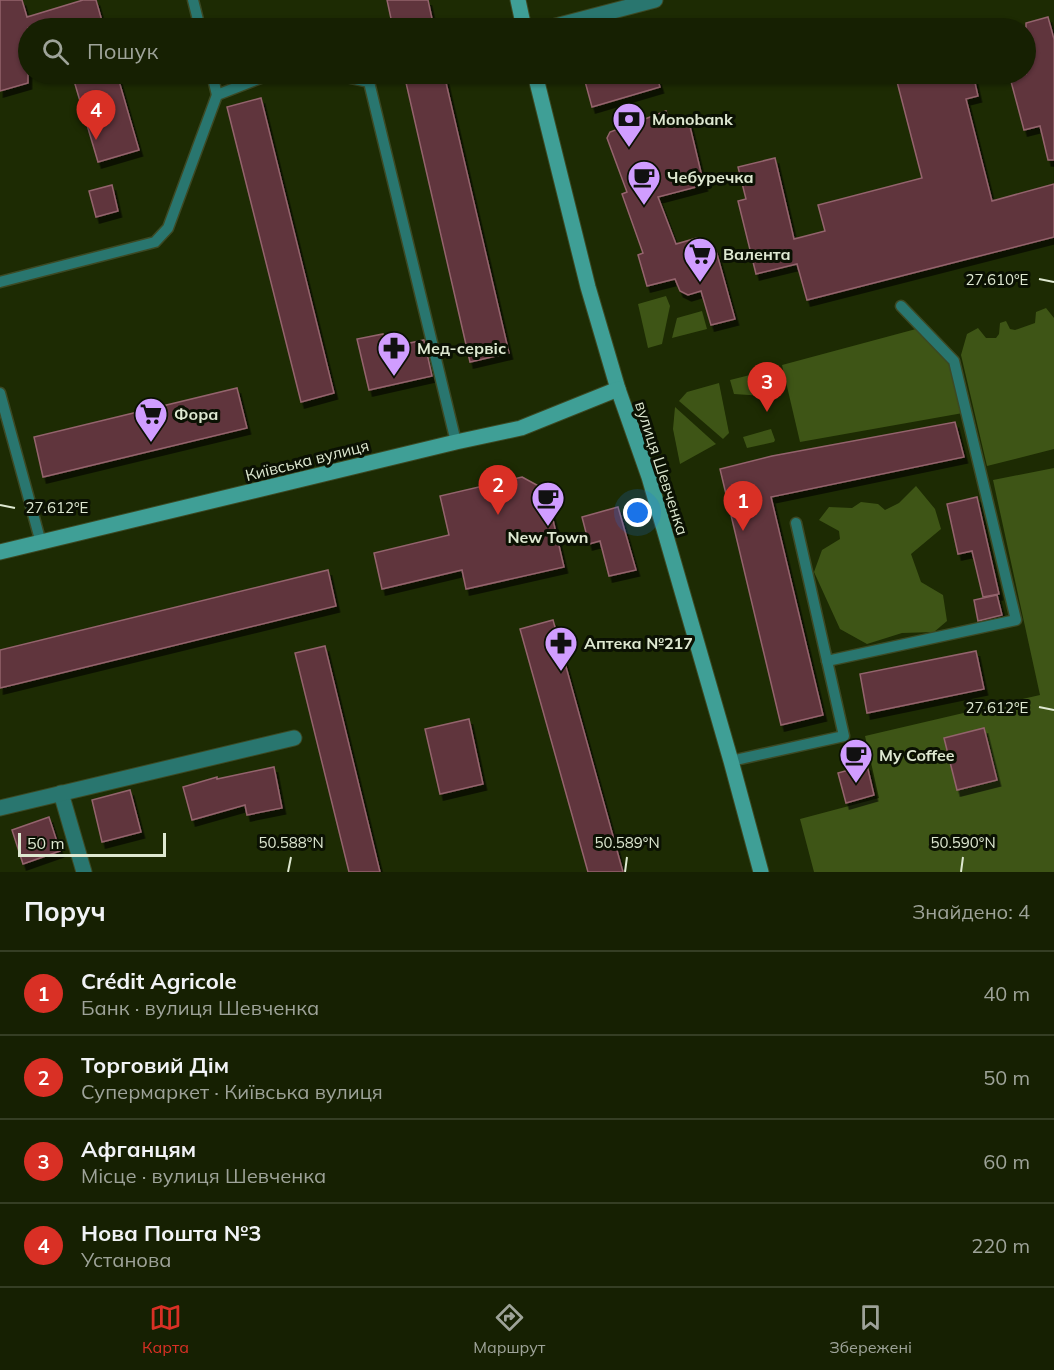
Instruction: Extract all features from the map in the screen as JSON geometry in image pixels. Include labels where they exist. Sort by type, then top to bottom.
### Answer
[{"type":"main road","points":[[518,0],[522,18]]},
{"type":"main road","name":"вулиця Шевченка","points":[[537,84],[588,287],[618,389],[649,477],[761,872]]},
{"type":"main road","name":"Київська вулиця","points":[[0,552],[521,428],[618,389]]},
{"type":"street","points":[[586,18],[655,0]]},
{"type":"street","points":[[0,808],[294,738]]},
{"type":"street","points":[[61,793],[84,872]]},
{"type":"lane","points":[[193,0],[198,18]]},
{"type":"lane","points":[[0,282],[155,242],[162,237],[168,228],[217,95],[214,84]]},
{"type":"lane","points":[[217,95],[245,84]]},
{"type":"lane","points":[[369,84],[456,442]]},
{"type":"lane","points":[[827,661],[1016,620],[954,361],[901,306]]},
{"type":"lane","points":[[0,393],[41,543]]},
{"type":"lane","points":[[731,761],[844,736],[796,523]]},
{"type":"green space","points":[[666,296],[670,306],[662,344],[648,348],[638,304]]},
{"type":"green space","points":[[1046,308],[1054,318],[1054,449],[987,466],[961,355],[967,334],[978,328],[986,338],[996,338],[999,334],[1000,323],[1006,321],[1010,329],[1015,330],[1035,323],[1036,312]]},
{"type":"green space","points":[[702,311],[707,329],[672,338],[677,318]]},
{"type":"green space","points":[[916,329],[952,362],[963,413],[800,442],[782,365]]},
{"type":"green space","points":[[766,371],[764,396],[734,394],[730,380]]},
{"type":"green space","points":[[719,383],[729,433],[723,439],[679,401],[687,392]]},
{"type":"green space","points":[[675,407],[716,444],[680,464],[673,429]]},
{"type":"green space","points":[[771,429],[774,442],[747,448],[743,437]]},
{"type":"green space","points":[[1054,468],[1054,872],[814,872],[800,819],[879,798],[865,736],[1040,695],[993,480]]},
{"type":"green space","points":[[916,486],[935,509],[941,529],[911,554],[921,582],[943,595],[947,621],[934,632],[902,633],[867,644],[840,629],[814,572],[822,550],[840,539],[839,531],[819,520],[829,507],[852,508],[861,502],[878,504],[885,510],[899,503]]},
{"type":"building","points":[[0,0],[22,0],[27,17],[83,0],[96,0],[101,18],[18,18],[18,84],[24,84],[0,91]]},
{"type":"building","points":[[387,0],[428,0],[432,18],[391,18]]},
{"type":"building","points":[[1048,17],[1054,39],[1054,160],[1048,160],[1040,126],[1024,130],[1012,84],[1036,84],[1036,20]]},
{"type":"building","points":[[75,84],[120,84],[139,150],[98,162]]},
{"type":"building","points":[[406,84],[446,84],[509,353],[470,362]]},
{"type":"building","points":[[586,84],[659,84],[660,87],[592,107]]},
{"type":"building","points":[[898,84],[975,84],[978,96],[966,99],[992,201],[1054,184],[1054,237],[807,300],[797,264],[756,274],[738,201],[746,199],[738,167],[775,158],[794,239],[825,231],[818,205],[922,178]]},
{"type":"building","points":[[261,98],[334,393],[301,402],[227,107]]},
{"type":"building","points":[[666,111],[670,123],[688,118],[704,185],[658,197],[676,244],[697,238],[698,241],[707,242],[714,247],[735,319],[711,325],[701,291],[688,295],[680,291],[675,279],[647,286],[638,255],[643,253],[622,194],[627,192],[607,138],[610,132]]},
{"type":"building","points":[[112,185],[118,211],[96,217],[89,191]]},
{"type":"building","points":[[383,334],[386,348],[424,340],[432,376],[369,390],[357,339]]},
{"type":"building","points":[[237,388],[247,428],[43,477],[34,437]]},
{"type":"building","points":[[955,422],[964,457],[771,497],[823,715],[781,725],[720,469],[772,456]]},
{"type":"building","points":[[522,477],[546,490],[564,567],[466,589],[462,570],[382,589],[374,553],[449,535],[440,496]]},
{"type":"building","points":[[977,497],[999,594],[983,597],[972,551],[958,554],[947,504]]},
{"type":"building","points":[[618,507],[636,570],[609,576],[600,541],[589,544],[582,517]]},
{"type":"building","points":[[328,570],[336,606],[0,688],[0,650]]},
{"type":"building","points":[[997,595],[1002,615],[978,621],[974,600]]},
{"type":"building","points":[[553,620],[623,872],[588,872],[520,629]]},
{"type":"building","points":[[325,646],[380,872],[349,872],[295,653]]},
{"type":"building","points":[[976,651],[984,689],[867,713],[860,674]]},
{"type":"building","points":[[469,719],[483,784],[440,794],[425,729]]},
{"type":"building","points":[[984,728],[997,780],[957,790],[944,738]]},
{"type":"building","name":"My Coffee","points":[[867,765],[874,795],[846,803],[838,773]]},
{"type":"building","points":[[274,767],[282,808],[247,815],[245,805],[192,820],[183,787],[217,777],[217,779]]},
{"type":"building","points":[[130,790],[141,832],[102,842],[92,800]]},
{"type":"building","points":[[49,817],[60,851],[23,864],[12,830]]},
{"type":"place","name":"Нова Пошта №3","points":[[96,140]]},
{"type":"place","name":"Monobank","points":[[629,148]]},
{"type":"place","name":"Чебуречка","points":[[644,206]]},
{"type":"place","name":"Валента","points":[[700,283]]},
{"type":"place","name":"Мед-сервіс","points":[[394,377]]},
{"type":"place","name":"Афганцям","points":[[767,412]]},
{"type":"place","name":"Фора","points":[[151,443]]},
{"type":"place","name":"Торговий Дім","points":[[498,515]]},
{"type":"place","name":"New Town","points":[[548,527]]},
{"type":"place","name":"Crédit Agricole","points":[[743,531]]},
{"type":"place","name":"Аптека №217","points":[[561,672]]},
{"type":"place","name":"My Coffee","points":[[856,784]]}]
